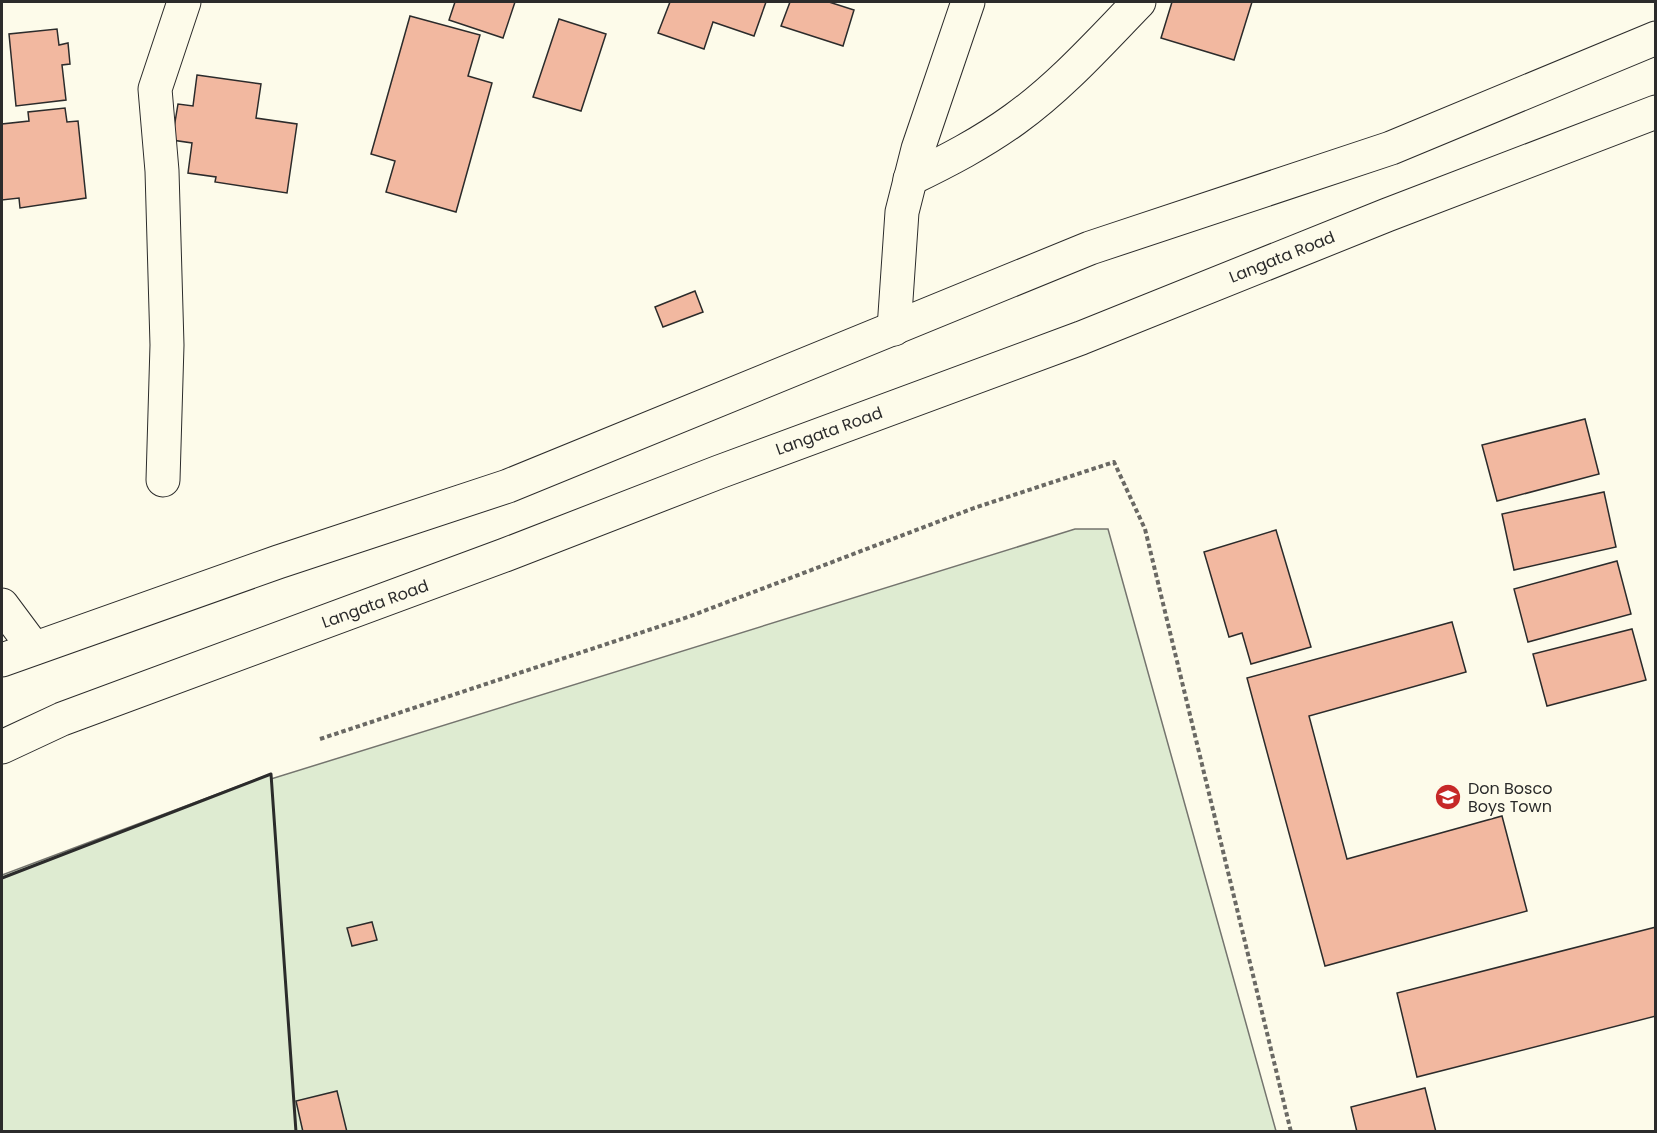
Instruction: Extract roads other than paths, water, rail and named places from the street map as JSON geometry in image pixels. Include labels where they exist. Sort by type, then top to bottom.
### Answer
[{"type":"main road","points":[[163,480],[167,345],[162,171],[155,89],[184,2]]},
{"type":"main road","points":[[894,329],[902,212],[918,149],[968,2]]},
{"type":"main road","points":[[910,179],[960,154],[1016,118],[1071,71],[1139,2]]},
{"type":"main road","points":[[2,660],[278,562],[508,486],[1090,248],[1390,148],[1656,38]]},
{"type":"main road","name":"Langata Road","points":[[2,747],[62,719],[1081,338],[1395,212],[1656,112]]},
{"type":"main road","points":[[2,605],[34,648]]},
{"type":"place","name":"Don Bosco Boys Town","points":[[1448,797]]}]
